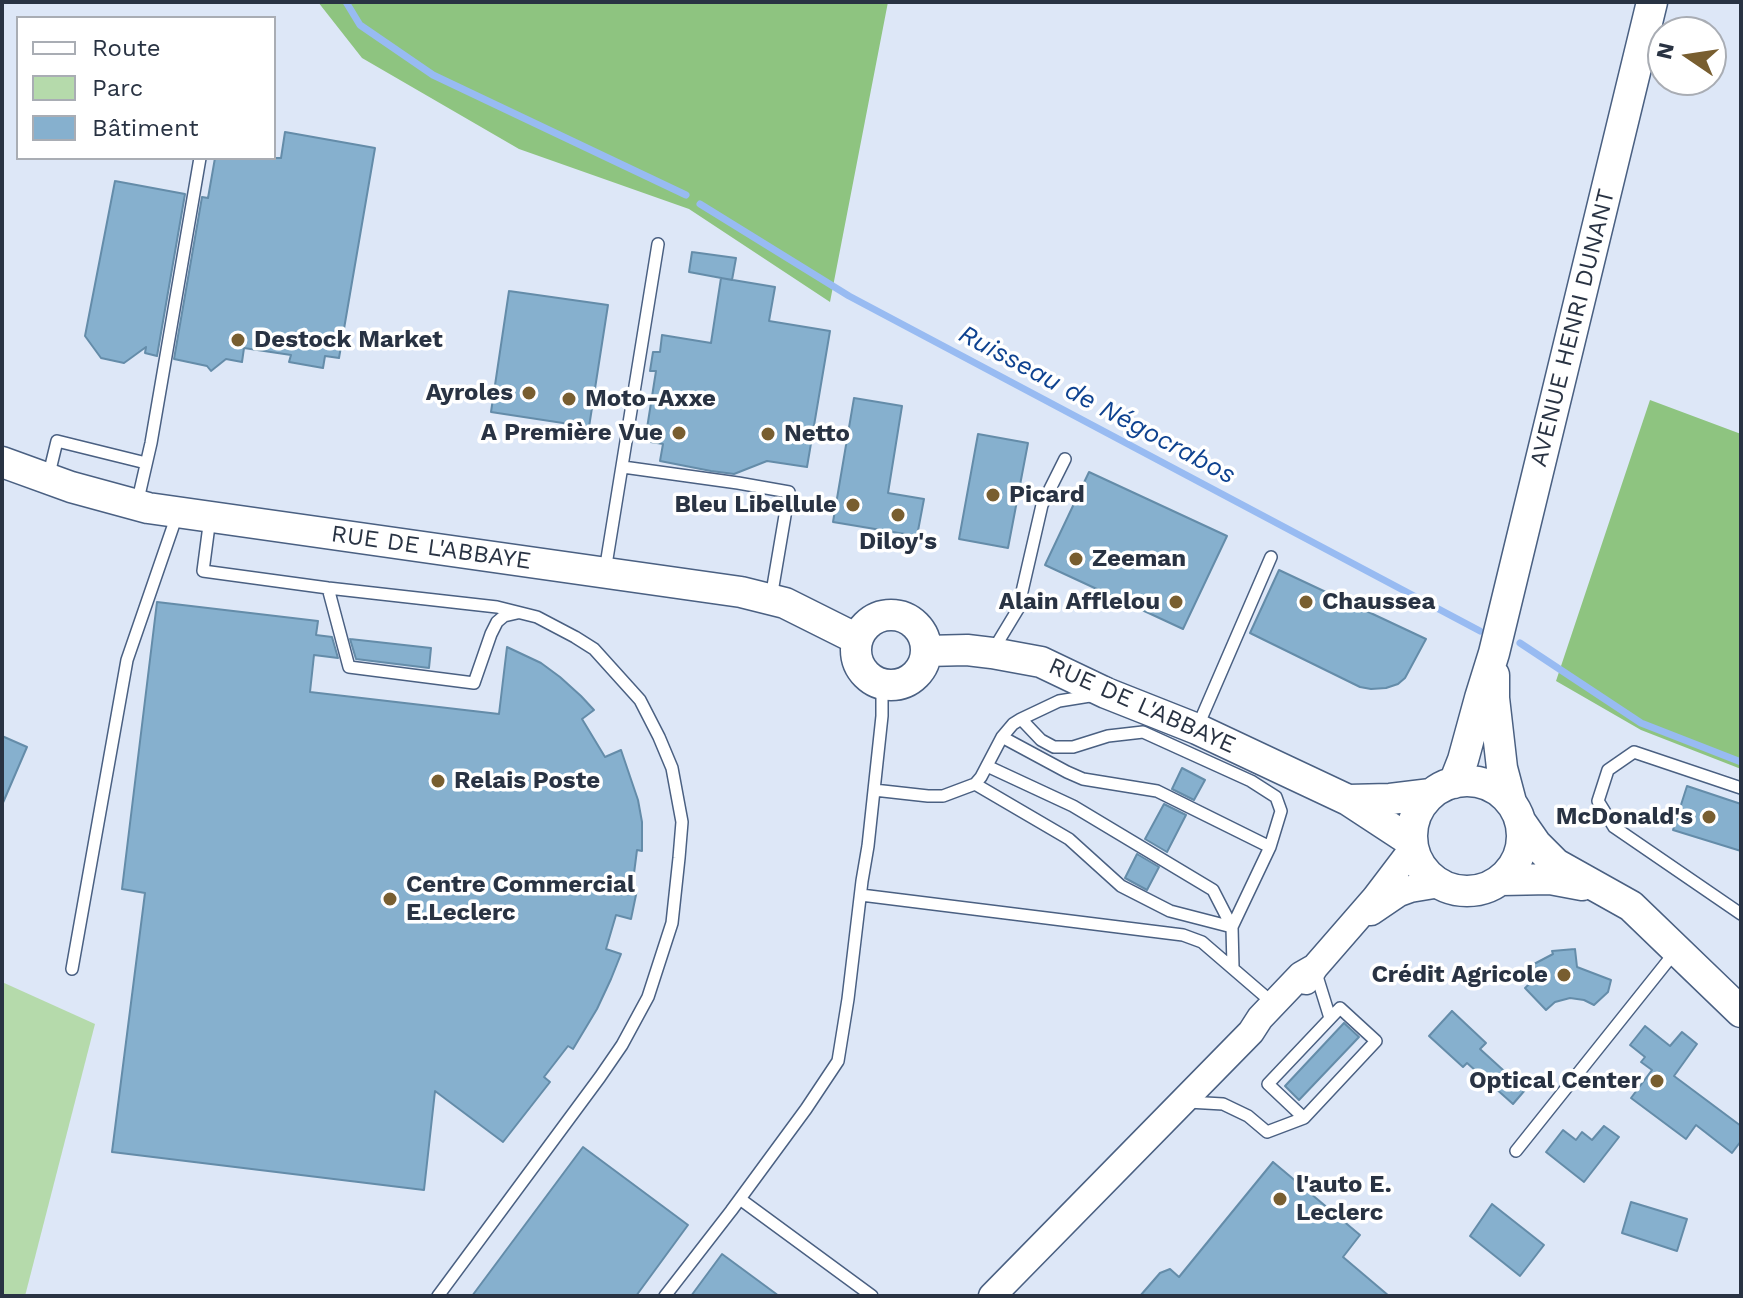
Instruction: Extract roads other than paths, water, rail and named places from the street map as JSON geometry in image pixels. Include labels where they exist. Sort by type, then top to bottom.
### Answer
[{"type":"main road","name":"AVENUE HENRI DUNANT","points":[[1442,789],[1463,760],[1494,653],[1652,2]]},
{"type":"main road","name":"RUE DE L'ABBAYE","points":[[2,462],[71,487],[178,513],[741,592],[785,603],[857,639]]},
{"type":"main road","points":[[895,615],[913,623],[920,631],[926,651],[919,671],[912,678],[903,684],[882,685],[860,668],[857,639],[868,623],[876,618],[895,615]]},
{"type":"main road","name":"RUE DE L'ABBAYE","points":[[926,651],[967,650],[1041,662],[1106,693],[1197,729],[1348,800],[1413,845]]},
{"type":"main road","name":"AVENUE HENRI DUNANT","points":[[1494,653],[1494,698],[1502,768],[1515,812],[1536,844],[1556,864],[1631,906],[1741,1012]]},
{"type":"main road","points":[[1469,781],[1485,784],[1499,791],[1515,812],[1522,837],[1519,854],[1512,868],[1489,887],[1477,891],[1458,890],[1440,884],[1427,875],[1419,862],[1413,845],[1413,824],[1420,808],[1442,789],[1469,781]]},
{"type":"main road","name":"RUE DE L'ABBAYE","points":[[1348,800],[1390,799],[1442,789]]},
{"type":"main road","name":"AVENUE HENRI DUNANT","points":[[1501,880],[1550,879],[1603,890]]},
{"type":"street","points":[[1251,1032],[1267,1023],[1307,980],[1413,845]]},
{"type":"street","points":[[1350,928],[1399,893],[1440,884]]},
{"type":"street","points":[[992,1296],[1251,1032],[1260,1018],[1301,975],[1315,967]]},
{"type":"lane","points":[[137,505],[200,160]]},
{"type":"lane","points":[[605,572],[658,244]]},
{"type":"lane","points":[[48,479],[57,441],[146,463]]},
{"type":"lane","points":[[992,653],[1018,609],[1042,505],[1065,459]]},
{"type":"lane","points":[[623,467],[789,492],[771,599]]},
{"type":"lane","points":[[72,969],[127,660],[178,513]]},
{"type":"lane","points":[[210,518],[203,571],[497,607],[537,617],[594,649],[640,700],[672,768],[682,822],[672,923],[648,997],[622,1045],[600,1077],[438,1296]]},
{"type":"lane","points":[[1197,729],[1271,557]]},
{"type":"lane","points":[[328,588],[349,667],[474,683],[497,622],[504,616],[522,611]]},
{"type":"lane","points":[[665,1296],[740,1199],[838,1061],[874,790],[882,685]]},
{"type":"lane","points":[[874,790],[943,796],[975,784],[1013,724],[1059,701],[1106,693]]},
{"type":"lane","points":[[1021,719],[1041,740],[1054,747],[1073,747],[1108,736],[1143,732],[1251,781],[1276,797],[1281,811],[1270,847],[1232,927]]},
{"type":"lane","points":[[1002,737],[1083,779],[1157,791],[1270,847]]},
{"type":"lane","points":[[1741,788],[1634,752],[1608,770],[1598,801],[1614,827],[1741,914]]},
{"type":"lane","points":[[987,766],[1073,806],[1213,890],[1232,927],[1233,967]]},
{"type":"lane","points":[[975,784],[1069,839],[1121,886],[1170,911],[1232,927]]},
{"type":"lane","points":[[861,895],[1183,935],[1202,942],[1274,1005]]},
{"type":"lane","points":[[1516,1151],[1678,949]]},
{"type":"lane","points":[[1315,967],[1330,1018]]},
{"type":"lane","points":[[1183,1102],[1223,1104],[1248,1116],[1267,1132],[1304,1118],[1376,1041],[1340,1008],[1268,1084],[1304,1118]]},
{"type":"lane","points":[[740,1199],[872,1296]]},
{"type":"waterway","name":"Ruisseau de Négocrabos","points":[[346,2],[360,25],[433,75],[686,195]]},
{"type":"waterway","name":"Ruisseau de Négocrabos","points":[[700,204],[849,296],[1480,631]]},
{"type":"waterway","name":"Ruisseau de Négocrabos","points":[[1520,643],[1641,723],[1741,762]]},
{"type":"place","name":"Destock Market","points":[[238,340]]},
{"type":"place","name":"Ayroles","points":[[529,393]]},
{"type":"place","name":"Moto-Axxe","points":[[569,399]]},
{"type":"place","name":"A Première Vue","points":[[679,433]]},
{"type":"place","name":"Netto","points":[[768,434]]},
{"type":"place","name":"Picard","points":[[993,495]]},
{"type":"place","name":"Bleu Libellule","points":[[853,505]]},
{"type":"place","name":"Diloy's","points":[[898,515]]},
{"type":"place","name":"Zeeman","points":[[1076,559]]},
{"type":"place","name":"Alain Afflelou","points":[[1176,602]]},
{"type":"place","name":"Chaussea","points":[[1306,602]]},
{"type":"place","name":"Relais Poste","points":[[438,781]]},
{"type":"place","name":"McDonald's","points":[[1709,817]]},
{"type":"place","name":"Centre Commercial E.Leclerc","points":[[390,899]]},
{"type":"place","name":"Crédit Agricole","points":[[1564,975]]},
{"type":"place","name":"Optical Center","points":[[1657,1081]]},
{"type":"place","name":"l'auto E. Leclerc","points":[[1280,1199]]}]
